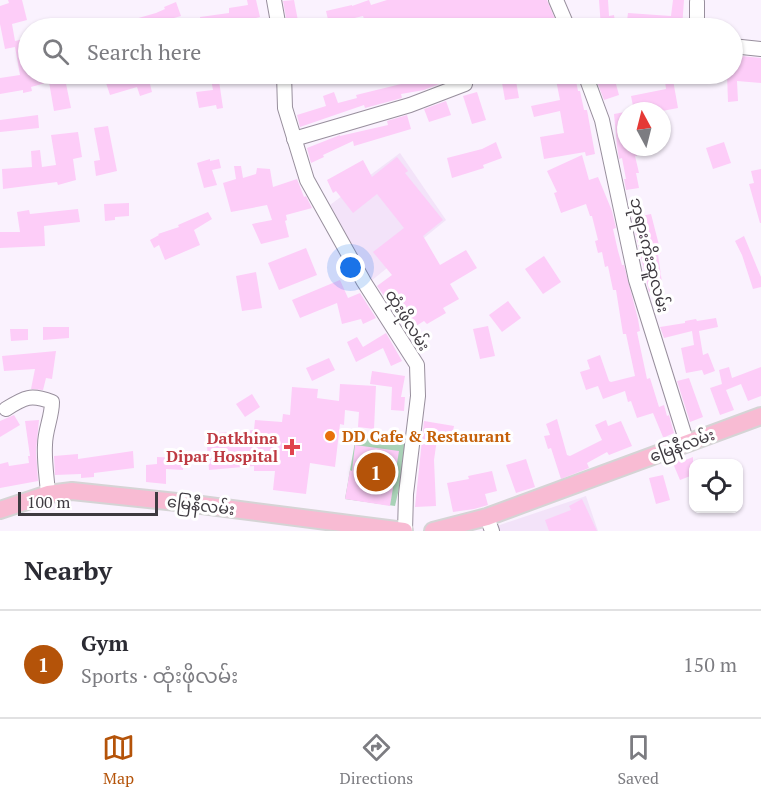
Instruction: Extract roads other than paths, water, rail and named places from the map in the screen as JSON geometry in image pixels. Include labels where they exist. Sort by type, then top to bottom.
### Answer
[{"type":"main road","name":"မြေနီလမ်း","points":[[433,531],[489,524],[687,443],[760,420]]},
{"type":"main road","name":"မြေနီလမ်း","points":[[0,510],[48,494],[72,491],[405,531]]},
{"type":"street","points":[[274,0],[277,18]]},
{"type":"street","points":[[556,0],[561,18]]},
{"type":"street","points":[[697,2],[697,18]]},
{"type":"street","points":[[743,47],[761,49]]},
{"type":"street","name":"ထုံးဖိုလမ်း","points":[[284,84],[285,108],[307,180],[364,282],[417,365],[418,396],[405,494],[405,531]]},
{"type":"street","points":[[294,139],[410,105],[465,84]]},
{"type":"street","name":"ဘုရားကိုးဆူလမ်း","points":[[589,84],[602,120],[636,280],[687,443]]},
{"type":"street","points":[[6,409],[24,398],[38,397],[52,402],[52,415],[45,446],[48,494]]},
{"type":"place","name":"DD Cafe & Restaurant","points":[[330,436]]},
{"type":"place","name":"Datkhina Dipar Hospital","points":[[292,447]]},
{"type":"place","name":"Gym","points":[[376,472]]}]
